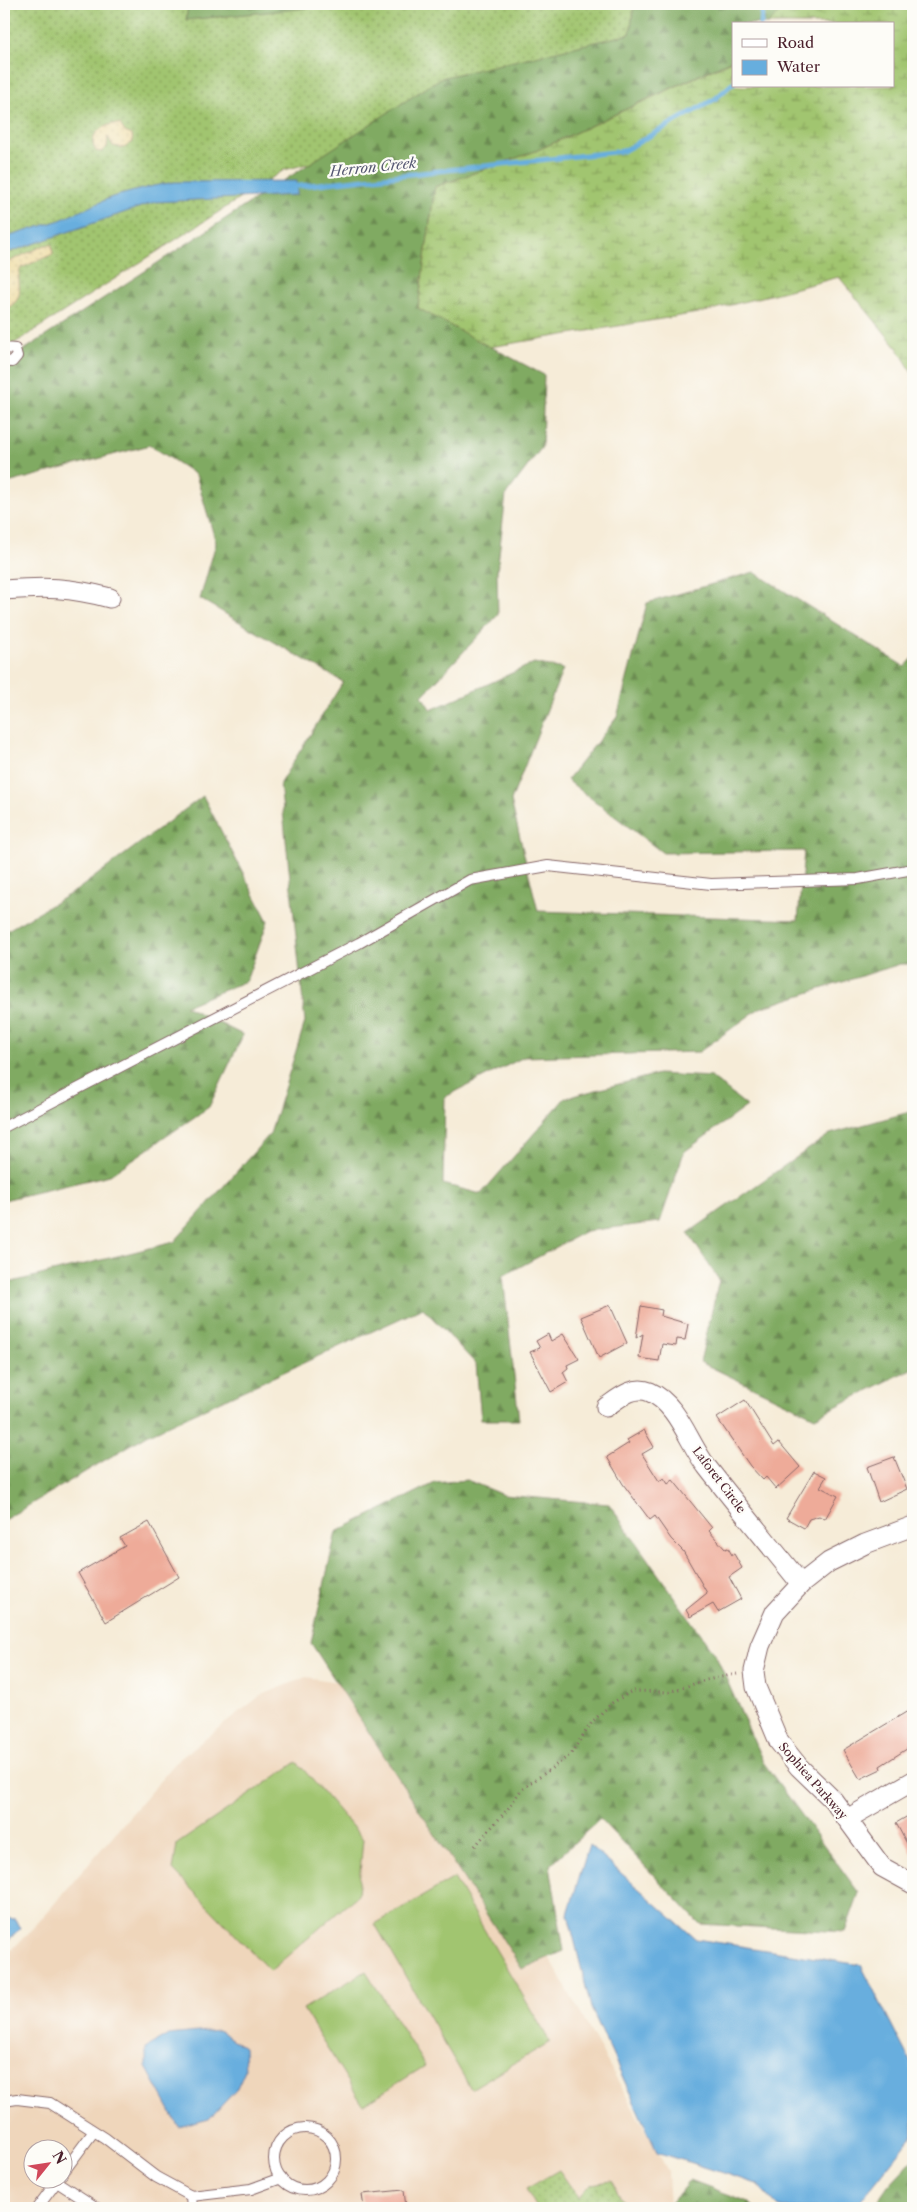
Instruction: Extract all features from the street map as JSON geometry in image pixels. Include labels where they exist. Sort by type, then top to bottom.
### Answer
[{"type":"street","points":[[4,590],[52,587],[84,591],[110,598]]},
{"type":"street","name":"Laforet Circle","points":[[606,1407],[626,1393],[638,1389],[650,1392],[662,1400],[678,1420],[706,1466],[801,1584]]},
{"type":"street","name":"Sophiea Parkway","points":[[913,1526],[865,1544],[829,1562],[801,1584],[775,1612],[760,1646],[754,1671],[756,1687],[772,1732],[779,1742],[799,1768],[833,1800],[882,1867],[913,1884]]},
{"type":"street","points":[[847,1819],[913,1781]]},
{"type":"lane","points":[[4,348],[15,349],[17,356],[12,362],[4,361]]},
{"type":"lane","points":[[4,1127],[359,943],[470,880],[548,866],[711,884],[858,879],[913,869]]},
{"type":"lane","points":[[4,2101],[17,2098],[50,2103],[94,2131],[156,2177],[191,2196],[251,2189],[281,2178]]},
{"type":"lane","points":[[308,2129],[325,2135],[334,2148],[336,2159],[335,2169],[327,2182],[308,2191],[295,2189],[281,2178],[275,2168],[274,2159],[276,2148],[286,2135],[294,2130],[308,2129]]},
{"type":"lane","points":[[72,2161],[94,2131]]},
{"type":"lane","points":[[72,2188],[97,2208]]},
{"type":"lane","points":[[37,2208],[50,2190]]},
{"type":"lane","points":[[191,2196],[192,2208]]},
{"type":"path","points":[[475,1846],[516,1800],[521,1790],[570,1755],[592,1722],[612,1703],[632,1691],[669,1692],[706,1680],[754,1671]]},
{"type":"shaded area","points":[[306,1677],[350,1684],[548,1955],[668,2171],[670,2208],[4,2208],[4,1957],[30,1932],[177,1761],[260,1696]]},
{"type":"green space","points":[[4,4],[703,4],[649,76],[284,170],[4,350]]},
{"type":"green space","points":[[188,4],[348,4],[186,20]]},
{"type":"green space","points":[[634,4],[788,4],[770,22],[732,22],[732,60],[536,151],[435,187],[418,308],[544,375],[542,447],[506,495],[497,572],[498,615],[422,696],[431,710],[534,663],[563,669],[511,801],[538,911],[798,920],[804,851],[663,853],[567,780],[617,717],[647,603],[754,572],[905,667],[913,658],[913,964],[900,964],[760,1008],[699,1052],[524,1057],[445,1097],[443,1184],[481,1194],[565,1098],[658,1074],[711,1077],[747,1106],[684,1152],[660,1222],[586,1231],[503,1276],[519,1420],[481,1420],[476,1364],[423,1308],[149,1434],[4,1520],[4,1284],[174,1242],[270,1134],[305,1022],[280,783],[343,682],[200,599],[216,543],[196,475],[150,445],[4,484],[4,363],[441,78],[630,34]]},
{"type":"green space","points":[[788,4],[913,4],[913,374],[898,349],[839,277],[704,312],[490,347],[418,308],[435,187],[536,151],[732,60],[732,88],[894,88],[894,22],[770,22]]},
{"type":"green space","points":[[203,796],[268,921],[246,981],[185,1006],[243,1035],[209,1107],[110,1175],[4,1200],[4,932],[77,890]]},
{"type":"green space","points":[[913,1111],[913,1368],[815,1417],[700,1362],[719,1280],[688,1233],[830,1134]]},
{"type":"green space","points":[[467,1480],[503,1495],[609,1504],[717,1658],[763,1762],[859,1893],[845,1932],[700,1924],[600,1819],[550,1865],[564,1951],[522,1969],[311,1643],[336,1532],[435,1483]]},
{"type":"green space","points":[[297,1762],[363,1839],[358,1895],[270,1971],[173,1870],[177,1844]]},
{"type":"green space","points":[[454,1878],[550,2042],[471,2089],[375,1924]]},
{"type":"green space","points":[[366,1971],[425,2066],[363,2105],[303,2009]]},
{"type":"green space","points":[[913,2159],[913,2208],[873,2208],[888,2186]]},
{"type":"green space","points":[[559,2170],[578,2197],[591,2184],[611,2181],[625,2203],[622,2208],[537,2208],[526,2189]]},
{"type":"green space","points":[[690,2180],[749,2202],[755,2208],[667,2208]]},
{"type":"sand","points":[[120,124],[125,132],[132,135],[133,142],[124,148],[113,146],[108,137],[107,147],[101,152],[96,151],[93,141],[96,133],[104,127]]},
{"type":"sand","points":[[45,245],[52,245],[53,254],[21,268],[18,298],[9,307],[5,306],[4,264]]},
{"type":"water","points":[[297,181],[297,195],[155,202],[4,254],[4,238],[60,220],[112,197],[153,186],[174,182]]},
{"type":"water","points":[[589,1845],[696,1939],[861,1965],[913,2067],[913,2135],[854,2208],[779,2208],[757,2184],[657,2152],[591,2008],[568,1914]]},
{"type":"water","points":[[4,1918],[15,1919],[20,1929],[4,1944]]},
{"type":"water","points":[[218,2030],[244,2047],[245,2070],[236,2090],[209,2119],[179,2127],[146,2067],[146,2048],[168,2035]]},
{"type":"building","points":[[610,1305],[627,1343],[599,1358],[581,1317]]},
{"type":"building","points":[[641,1306],[662,1310],[661,1316],[688,1324],[685,1340],[677,1339],[676,1346],[662,1344],[659,1361],[639,1358],[643,1334],[636,1338]]},
{"type":"building","points":[[548,1334],[551,1341],[563,1334],[579,1359],[567,1365],[568,1368],[563,1372],[568,1382],[551,1392],[530,1352],[540,1348],[536,1341]]},
{"type":"building","points":[[745,1400],[774,1446],[779,1442],[800,1467],[776,1489],[766,1477],[763,1480],[750,1466],[717,1418]]},
{"type":"building","points":[[644,1430],[654,1447],[642,1454],[659,1481],[664,1478],[668,1484],[673,1480],[712,1528],[709,1531],[725,1549],[728,1548],[732,1555],[734,1554],[742,1568],[729,1577],[741,1599],[718,1612],[713,1604],[690,1617],[686,1610],[707,1593],[683,1551],[671,1539],[655,1516],[650,1520],[623,1484],[607,1457],[629,1443],[627,1440]]},
{"type":"building","points":[[894,1457],[907,1489],[879,1502],[867,1467]]},
{"type":"building","points":[[814,1471],[826,1477],[820,1487],[838,1496],[825,1519],[819,1516],[809,1519],[804,1528],[786,1518]]},
{"type":"building","points":[[149,1522],[179,1577],[106,1622],[78,1573],[125,1546],[120,1538]]},
{"type":"building","points":[[913,1708],[913,1745],[880,1766],[881,1769],[860,1779],[843,1750]]},
{"type":"building","points":[[913,1813],[913,1855],[896,1823]]},
{"type":"building","points":[[404,2190],[406,2208],[364,2208],[362,2194]]},
{"type":"waterway","name":"Herron Creek","points":[[761,22],[763,4]]},
{"type":"waterway","name":"Herron Creek","points":[[291,187],[623,151],[715,99],[732,84]]}]
